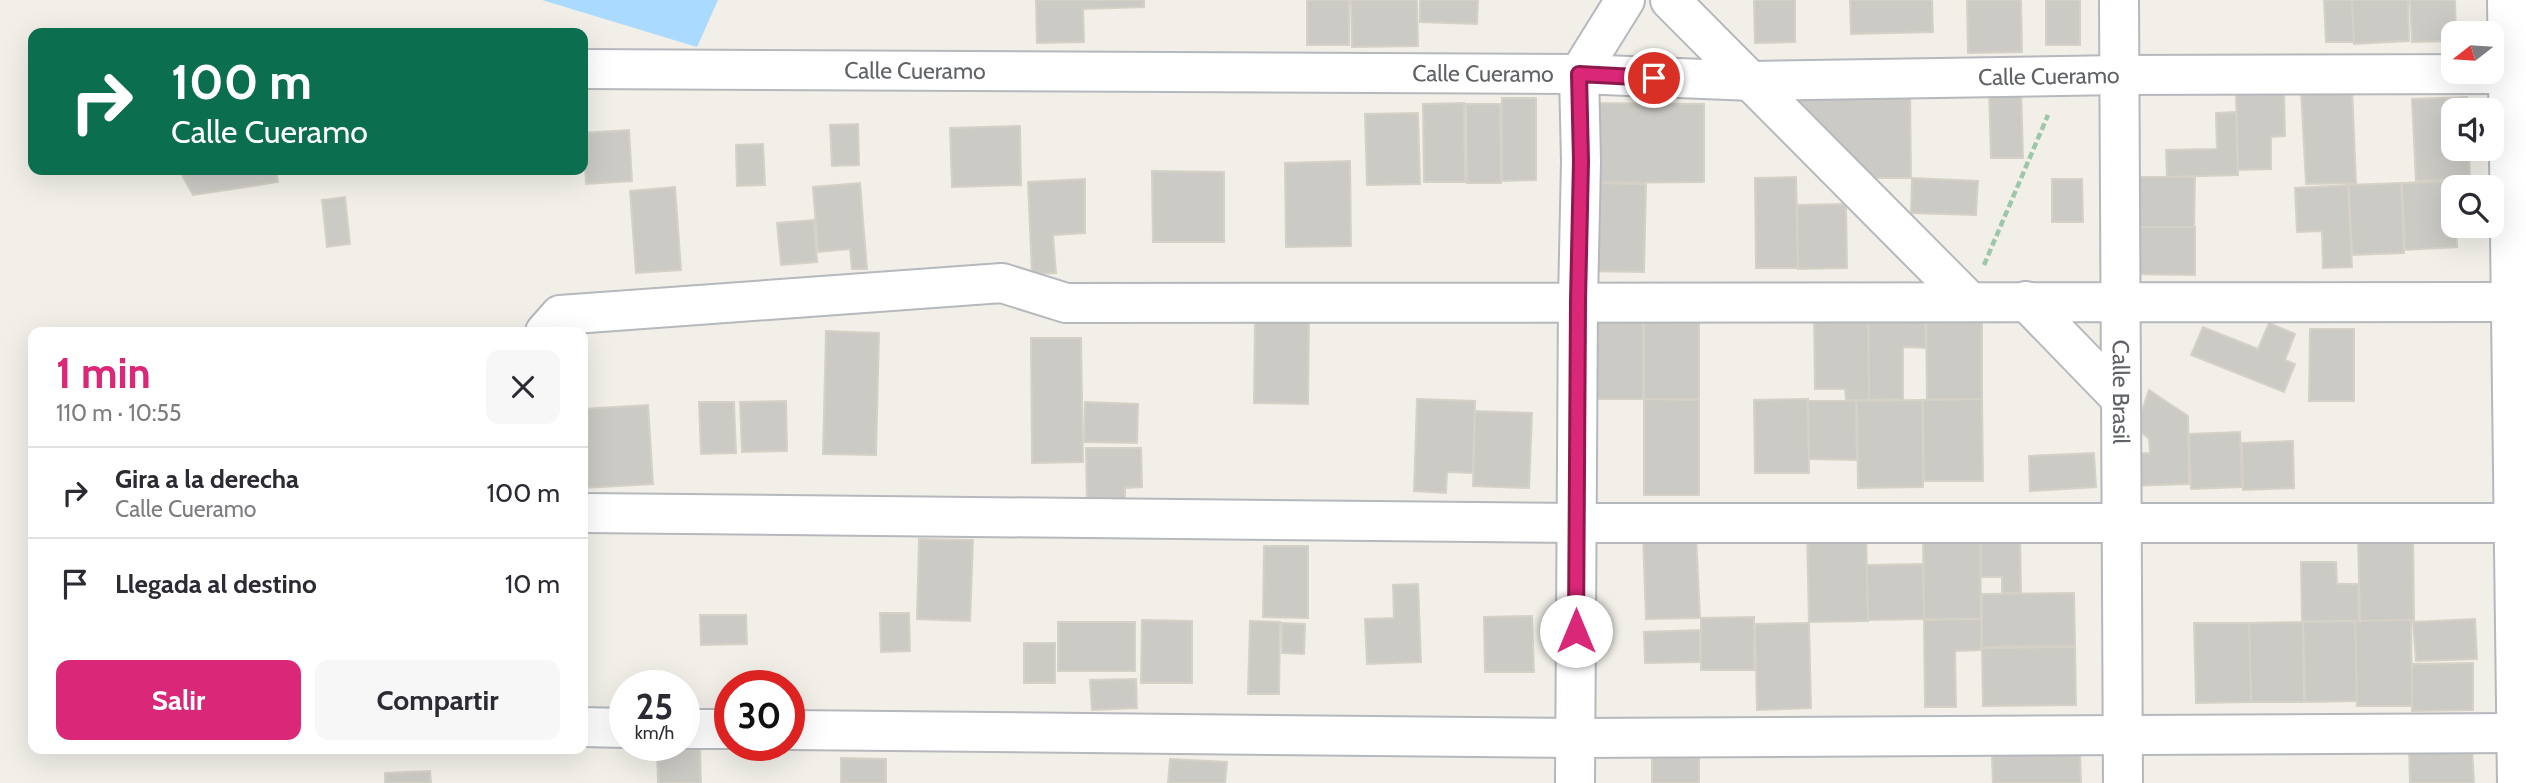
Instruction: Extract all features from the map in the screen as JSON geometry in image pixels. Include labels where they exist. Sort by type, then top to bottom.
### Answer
[{"type":"street","points":[[1575,783],[1581,161],[1579,74],[1625,0]]},
{"type":"street","points":[[1670,0],[1754,81],[1969,301]]},
{"type":"street","name":"Calle Brasil","points":[[2119,0],[2123,783]]},
{"type":"street","points":[[2507,0],[2517,783]]},
{"type":"street","name":"Calle Cueramo","points":[[588,69],[1579,74],[1754,81],[2119,75],[2508,75]]},
{"type":"street","points":[[549,327],[559,315],[1002,283],[1066,303],[2512,302]]},
{"type":"street","points":[[2026,301],[2121,399]]},
{"type":"street","points":[[588,513],[1577,523],[2514,523]]},
{"type":"street","points":[[588,727],[609,728]]},
{"type":"street","points":[[805,730],[1575,738],[2518,733]]},
{"type":"path","points":[[1969,301],[2064,76]]},
{"type":"water","points":[[542,0],[718,0],[697,47]]},
{"type":"building","points":[[1036,0],[1144,0],[1144,7],[1083,9],[1084,42],[1037,43]]},
{"type":"building","points":[[1307,0],[1349,0],[1349,45],[1307,45]]},
{"type":"building","points":[[1351,0],[1417,0],[1418,46],[1352,47]]},
{"type":"building","points":[[1420,0],[1478,0],[1477,24],[1420,22]]},
{"type":"building","points":[[1754,0],[1795,0],[1795,42],[1755,43]]},
{"type":"building","points":[[1850,0],[1932,0],[1933,32],[1851,34]]},
{"type":"building","points":[[1967,0],[2021,0],[2022,52],[1968,53]]},
{"type":"building","points":[[2046,0],[2080,0],[2080,45],[2046,45]]},
{"type":"building","points":[[2324,0],[2352,0],[2354,42],[2326,42]]},
{"type":"building","points":[[2352,0],[2408,0],[2409,41],[2354,44]]},
{"type":"building","points":[[2410,0],[2455,0],[2456,21],[2441,21],[2441,41],[2412,42]]},
{"type":"building","points":[[2352,87],[2356,183],[2306,184],[2301,89]]},
{"type":"building","points":[[1989,88],[2021,88],[2023,158],[1991,158]]},
{"type":"building","points":[[1910,90],[1911,178],[1874,178],[1797,106],[1796,91]]},
{"type":"building","points":[[2284,93],[2285,136],[2271,137],[2271,169],[2238,170],[2236,94]]},
{"type":"building","points":[[2467,97],[2441,98],[2441,161],[2469,161],[2470,175],[2441,175],[2441,180],[2416,181],[2412,99]]},
{"type":"building","points":[[1502,98],[1536,98],[1536,180],[1502,181]]},
{"type":"building","points":[[1464,103],[1465,182],[1424,182],[1423,104]]},
{"type":"building","points":[[1583,103],[1704,104],[1704,182],[1584,183]]},
{"type":"building","points":[[1466,104],[1500,104],[1501,183],[1467,183]]},
{"type":"building","points":[[2236,112],[2238,175],[2167,177],[2166,150],[2217,149],[2216,113]]},
{"type":"building","points":[[1418,113],[1420,184],[1367,185],[1365,114]]},
{"type":"building","points":[[858,124],[859,165],[832,166],[830,125]]},
{"type":"building","points":[[1020,126],[1021,185],[952,187],[950,128]]},
{"type":"building","points":[[629,130],[632,181],[586,184],[588,133]]},
{"type":"building","points":[[763,144],[765,185],[737,186],[736,145]]},
{"type":"building","points":[[1350,161],[1351,246],[1286,247],[1285,163]]},
{"type":"building","points":[[1152,171],[1224,172],[1224,242],[1153,242]]},
{"type":"building","points":[[182,175],[277,175],[278,182],[193,195]]},
{"type":"building","points":[[1796,177],[1798,268],[1756,268],[1755,178]]},
{"type":"building","points":[[2125,177],[2195,177],[2194,227],[2126,227]]},
{"type":"building","points":[[1912,178],[1978,181],[1976,215],[1911,213]]},
{"type":"building","points":[[1085,179],[1085,233],[1053,235],[1056,273],[1032,274],[1028,182]]},
{"type":"building","points":[[2052,179],[2082,179],[2083,222],[2052,222]]},
{"type":"building","points":[[2441,181],[2441,238],[2457,238],[2457,247],[2405,250],[2402,183]]},
{"type":"building","points":[[860,183],[867,269],[852,269],[850,249],[818,252],[813,187]]},
{"type":"building","points":[[1585,183],[1646,184],[1644,272],[1583,271]]},
{"type":"building","points":[[2401,183],[2404,253],[2352,255],[2349,185]]},
{"type":"building","points":[[2348,185],[2352,267],[2323,268],[2322,231],[2297,232],[2295,188]]},
{"type":"building","points":[[675,187],[681,270],[636,273],[630,191]]},
{"type":"building","points":[[345,197],[350,244],[327,247],[322,200]]},
{"type":"building","points":[[1846,204],[1847,268],[1798,269],[1797,205]]},
{"type":"building","points":[[814,220],[817,262],[781,265],[777,223]]},
{"type":"building","points":[[2126,227],[2195,227],[2195,275],[2125,274]]},
{"type":"building","points":[[1588,306],[1643,307],[1643,399],[1588,399]]},
{"type":"building","points":[[1699,306],[1699,399],[1644,399],[1644,307]]},
{"type":"building","points":[[1926,311],[1982,311],[1982,399],[1927,399]]},
{"type":"building","points":[[1868,312],[1925,312],[1926,348],[1903,347],[1903,399],[1869,400]]},
{"type":"building","points":[[1868,313],[1869,400],[1846,400],[1845,389],[1815,389],[1814,314]]},
{"type":"building","points":[[1255,316],[1309,317],[1308,404],[1254,403]]},
{"type":"building","points":[[2269,323],[2295,334],[2285,360],[2295,364],[2284,392],[2191,355],[2203,327],[2258,349]]},
{"type":"building","points":[[2310,329],[2354,329],[2354,401],[2309,401]]},
{"type":"building","points":[[826,331],[879,333],[876,455],[823,454]]},
{"type":"building","points":[[1031,338],[1081,338],[1083,462],[1032,463]]},
{"type":"building","points":[[2149,390],[2188,416],[2189,484],[2126,486],[2122,454],[2150,453],[2149,439],[2136,428]]},
{"type":"building","points":[[1417,399],[1475,401],[1473,473],[1447,472],[1446,493],[1414,491]]},
{"type":"building","points":[[1644,399],[1699,400],[1699,495],[1644,495]]},
{"type":"building","points":[[1808,399],[1809,473],[1755,473],[1754,400]]},
{"type":"building","points":[[1982,399],[1983,481],[1924,481],[1923,400]]},
{"type":"building","points":[[1922,400],[1923,487],[1858,488],[1857,401]]},
{"type":"building","points":[[786,401],[787,451],[742,452],[740,402]]},
{"type":"building","points":[[1808,401],[1856,401],[1857,460],[1809,459]]},
{"type":"building","points":[[699,402],[734,402],[736,453],[701,454]]},
{"type":"building","points":[[1085,402],[1138,404],[1137,443],[1084,442]]},
{"type":"building","points":[[648,405],[653,484],[588,488],[588,409]]},
{"type":"building","points":[[1475,411],[1532,413],[1529,488],[1473,486]]},
{"type":"building","points":[[2240,432],[2242,487],[2191,489],[2189,434]]},
{"type":"building","points":[[2293,441],[2294,488],[2243,490],[2242,443]]},
{"type":"building","points":[[1086,448],[1141,448],[1142,487],[1125,488],[1125,504],[1087,504]]},
{"type":"building","points":[[2094,453],[2096,487],[2030,491],[2029,456]]},
{"type":"building","points":[[1866,528],[1868,621],[1809,622],[1807,530]]},
{"type":"building","points":[[2413,532],[2414,620],[2360,621],[2358,534]]},
{"type":"building","points":[[1980,533],[1981,619],[1924,619],[1923,534]]},
{"type":"building","points":[[2020,533],[2021,593],[2002,593],[2002,577],[1981,577],[1981,534]]},
{"type":"building","points":[[1696,534],[1700,618],[1646,619],[1643,536]]},
{"type":"building","points":[[919,539],[973,540],[970,621],[917,619]]},
{"type":"building","points":[[1264,546],[1308,546],[1308,618],[1263,617]]},
{"type":"building","points":[[2301,562],[2336,562],[2337,584],[2358,584],[2359,621],[2302,621]]},
{"type":"building","points":[[1923,564],[1924,619],[1868,620],[1867,565]]},
{"type":"building","points":[[1418,584],[1421,662],[1367,664],[1365,619],[1394,618],[1393,585]]},
{"type":"building","points":[[2074,593],[2075,646],[1982,647],[1982,594]]},
{"type":"building","points":[[880,613],[909,613],[910,651],[881,652]]},
{"type":"building","points":[[700,615],[746,615],[747,644],[701,645]]},
{"type":"building","points":[[1532,616],[1534,672],[1485,672],[1484,617]]},
{"type":"building","points":[[1754,617],[1754,670],[1701,670],[1701,618]]},
{"type":"building","points":[[1981,619],[1981,650],[1955,651],[1956,707],[1925,707],[1924,620]]},
{"type":"building","points":[[2475,619],[2477,659],[2416,661],[2413,622]]},
{"type":"building","points":[[1142,620],[1192,621],[1192,683],[1141,683]]},
{"type":"building","points":[[2411,620],[2412,706],[2357,706],[2355,621]]},
{"type":"building","points":[[1250,621],[1280,622],[1279,694],[1248,694]]},
{"type":"building","points":[[2355,621],[2357,701],[2305,702],[2303,622]]},
{"type":"building","points":[[1058,622],[1135,622],[1135,671],[1058,671]]},
{"type":"building","points":[[2303,622],[2304,702],[2251,702],[2249,623]]},
{"type":"building","points":[[1282,623],[1305,624],[1304,654],[1282,653]]},
{"type":"building","points":[[1809,623],[1811,708],[1757,710],[1755,624]]},
{"type":"building","points":[[2194,623],[2249,623],[2251,702],[2196,703]]},
{"type":"building","points":[[1700,630],[1700,662],[1645,663],[1644,632]]},
{"type":"building","points":[[1024,643],[1055,643],[1055,683],[1024,683]]},
{"type":"building","points":[[2075,647],[2076,705],[1983,706],[1982,648]]},
{"type":"building","points":[[2473,663],[2473,710],[2412,711],[2412,664]]},
{"type":"building","points":[[1136,679],[1137,708],[1092,710],[1090,680]]},
{"type":"building","points":[[2472,746],[2474,783],[2410,783],[2409,748]]},
{"type":"building","points":[[700,749],[701,783],[658,783],[657,761],[700,761]]},
{"type":"building","points":[[1652,752],[1699,752],[1699,783],[1652,783]]},
{"type":"building","points":[[2080,753],[2081,783],[1993,783],[1992,756]]},
{"type":"building","points":[[841,758],[886,759],[886,783],[841,783]]},
{"type":"building","points":[[1170,759],[1227,762],[1225,783],[1168,783]]},
{"type":"building","points":[[430,771],[431,783],[385,783],[385,773]]},
{"type":"route","points":[[1576,631],[1581,161],[1579,74],[1654,78]]}]
